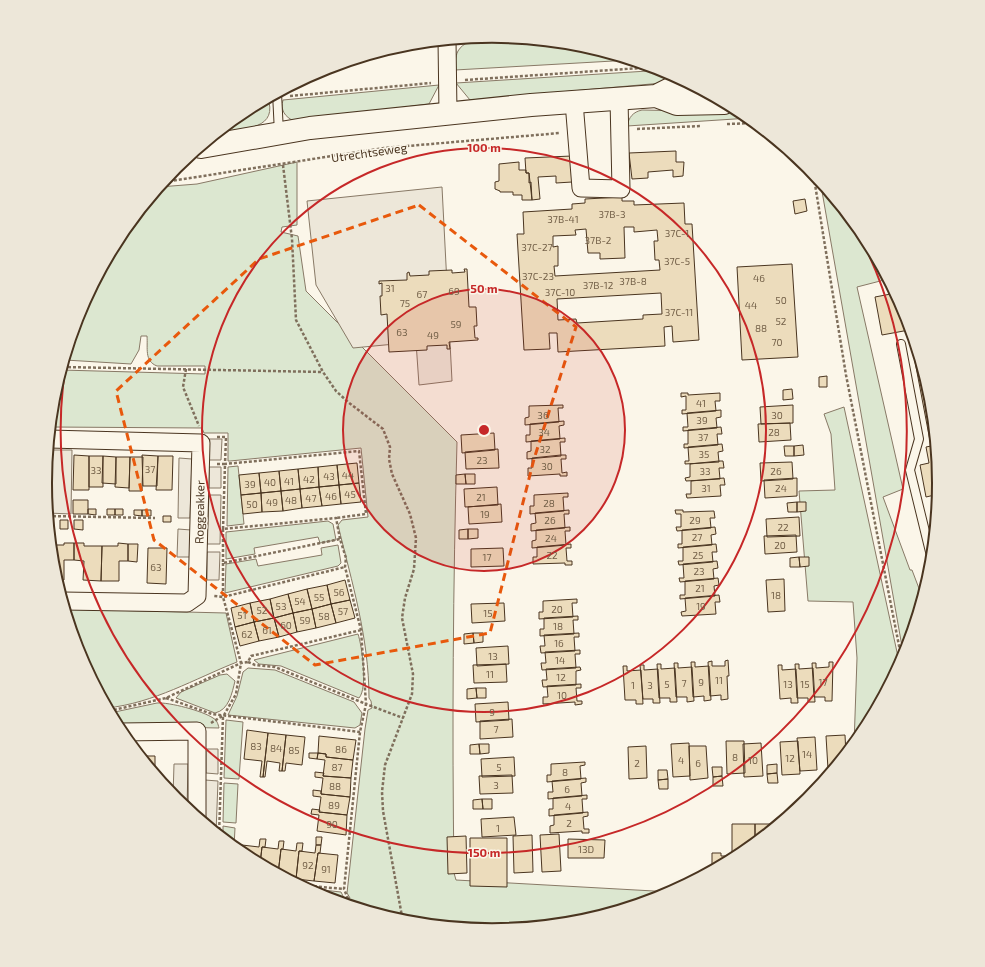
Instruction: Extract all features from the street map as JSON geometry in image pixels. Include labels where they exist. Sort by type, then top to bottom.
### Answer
[{"type":"main road","points":[[210,146],[310,128],[448,113],[656,96],[672,88],[684,87]]},
{"type":"main road","points":[[656,96],[676,104],[714,102]]},
{"type":"street","points":[[447,46],[448,113]]},
{"type":"street","points":[[574,102],[581,188],[621,189],[621,131],[619,99]]},
{"type":"street","name":"Roggeakker","points":[[55,439],[201,443],[197,596]]},
{"type":"street","points":[[68,601],[187,603],[197,596]]},
{"type":"street","points":[[129,732],[197,731],[197,810]]},
{"type":"lane","points":[[277,99],[279,134]]},
{"type":"lane","points":[[901,344],[919,439],[910,470],[928,545]]},
{"type":"path","points":[[725,124],[746,123]]},
{"type":"path","points":[[621,131],[702,126]]},
{"type":"path","name":"Utrechtseweg","points":[[173,181],[283,165],[384,148],[576,131]]},
{"type":"path","points":[[283,165],[292,239],[296,320],[323,372],[336,391],[383,429],[390,447],[389,459],[392,474],[410,514],[416,538],[414,569],[405,598],[402,618],[413,674],[412,694],[386,766],[382,792],[383,811],[402,915]]},
{"type":"path","points":[[815,183],[846,375],[900,650]]},
{"type":"path","points":[[68,367],[323,372]]},
{"type":"path","points":[[186,369],[183,387],[200,430]]},
{"type":"path","points":[[214,437],[226,437],[223,529],[223,597],[242,663],[236,694],[224,716],[219,829]]},
{"type":"path","points":[[200,464],[225,464],[359,451],[366,514],[223,529]]},
{"type":"path","points":[[53,516],[156,518]]},
{"type":"path","points":[[336,518],[340,539],[346,558],[345,567],[362,630],[366,704],[360,732],[344,889],[349,900]]},
{"type":"path","points":[[223,563],[340,539]]},
{"type":"path","points":[[197,596],[223,597],[345,567]]},
{"type":"path","points":[[248,662],[252,656],[362,630]]},
{"type":"path","points":[[115,710],[166,698],[242,663],[248,662],[256,665],[275,667],[366,704],[379,707],[403,718]]},
{"type":"path","points":[[166,698],[212,714],[360,732]]},
{"type":"path","points":[[316,886],[344,889]]},
{"type":"highlighted area","points":[[419,205],[576,327],[534,459],[490,633],[315,665],[154,540],[116,391],[259,259]]},
{"type":"green space","points":[[492,43],[521,44],[578,51],[617,61],[455,70],[458,51],[466,44]]},
{"type":"green space","points":[[647,71],[673,82],[470,100],[456,83]]},
{"type":"green space","points":[[439,85],[429,104],[294,121],[284,113],[282,107],[283,100]]},
{"type":"green space","points":[[269,104],[270,111],[267,118],[254,127],[228,131]]},
{"type":"green space","points":[[642,110],[729,112],[739,119],[627,126],[632,115]]},
{"type":"green space","points":[[297,162],[297,225],[282,227],[281,232],[298,236],[306,291],[457,442],[453,711],[454,873],[456,880],[658,891],[634,901],[578,916],[521,923],[492,924],[464,923],[407,916],[351,901],[325,890],[341,892],[344,898],[350,898],[347,893],[365,729],[368,710],[372,708],[369,698],[363,632],[338,525],[342,520],[368,517],[361,448],[228,461],[228,433],[204,433],[202,428],[56,427],[60,398],[67,370],[205,374],[205,366],[157,366],[153,364],[148,357],[147,336],[141,336],[139,350],[131,364],[70,360],[75,342],[97,289],[111,263],[143,215],[167,186],[197,184]]},
{"type":"green space","points":[[822,191],[859,239],[883,280],[857,287],[903,489],[883,497],[910,570],[912,570],[920,591],[910,625],[902,645]]},
{"type":"green space","points":[[844,407],[898,655],[888,678],[874,704],[854,735],[857,658],[853,602],[808,601],[799,491],[835,490],[831,434],[824,414]]},
{"type":"green space","points":[[238,466],[244,524],[227,526],[228,467]]},
{"type":"green space","points":[[328,521],[333,524],[336,540],[320,543],[318,537],[254,548],[255,554],[226,559],[226,532]]},
{"type":"green space","points":[[338,545],[341,563],[338,566],[225,593],[226,564],[256,559],[258,566],[322,555],[321,548]]},
{"type":"green space","points":[[70,609],[226,613],[237,662],[174,690],[113,707],[111,704],[97,678],[75,625]]},
{"type":"green space","points":[[358,634],[364,677],[362,693],[359,698],[281,666],[259,664],[254,660]]},
{"type":"green space","points":[[248,668],[275,670],[354,702],[362,713],[360,725],[355,728],[228,715],[237,696],[243,672]]},
{"type":"green space","points":[[227,674],[235,681],[233,691],[227,705],[220,711],[215,713],[176,698],[181,692],[220,675]]},
{"type":"green space","points":[[157,703],[177,705],[208,715],[217,722],[219,728],[125,726],[116,712]]},
{"type":"green space","points":[[226,720],[243,722],[239,779],[224,778]]},
{"type":"green space","points":[[224,783],[238,784],[236,823],[223,822]]},
{"type":"green space","points":[[223,826],[235,828],[234,840],[224,833]]},
{"type":"shaded area","points":[[442,187],[452,381],[419,385],[416,342],[353,348],[316,285],[307,201]]},
{"type":"shaded area","points":[[209,439],[222,439],[221,460],[209,460]]},
{"type":"shaded area","points":[[54,450],[72,450],[71,514],[53,513],[52,484]]},
{"type":"shaded area","points":[[179,458],[192,459],[190,518],[178,518]]},
{"type":"shaded area","points":[[209,467],[221,467],[221,488],[209,488]]},
{"type":"shaded area","points":[[209,495],[221,495],[220,544],[207,544]]},
{"type":"shaded area","points":[[178,529],[191,530],[190,557],[177,557]]},
{"type":"shaded area","points":[[207,552],[220,552],[219,580],[207,580]]},
{"type":"shaded area","points":[[206,749],[218,749],[218,774],[206,773]]},
{"type":"shaded area","points":[[174,764],[188,764],[187,801],[173,787]]},
{"type":"shaded area","points":[[205,780],[218,781],[216,827],[204,817]]},
{"type":"building","points":[[676,151],[676,162],[684,162],[683,176],[673,177],[673,170],[648,172],[648,178],[632,179],[629,153]]},
{"type":"building","points":[[572,156],[572,182],[556,183],[556,176],[538,177],[540,199],[532,200],[531,182],[529,183],[529,173],[526,173],[525,158]]},
{"type":"building","points":[[519,162],[519,170],[526,170],[526,173],[529,173],[532,200],[522,200],[522,195],[513,195],[513,192],[500,192],[495,189],[495,182],[499,181],[499,164]]},
{"type":"building","points":[[622,197],[622,201],[634,201],[634,205],[684,203],[685,224],[692,224],[699,340],[673,342],[672,326],[664,327],[665,346],[558,352],[557,333],[549,333],[550,349],[524,350],[517,234],[524,234],[523,212],[572,209],[572,204],[585,203],[585,199]],"holes":[[[624,227],[634,227],[634,232],[657,230],[658,241],[654,241],[655,260],[659,260],[660,270],[555,276],[554,266],[558,266],[558,246],[553,247],[553,236],[576,235],[575,230],[586,229],[588,253],[600,253],[600,259],[625,258]],[[661,293],[662,314],[643,315],[643,319],[577,323],[576,319],[558,320],[557,299]]]},
{"type":"building","points":[[805,199],[807,211],[795,214],[793,201]]},
{"type":"building","points":[[792,264],[798,357],[742,360],[737,267]]},
{"type":"building","points":[[464,269],[467,269],[469,307],[476,307],[477,326],[474,326],[475,338],[478,338],[478,340],[449,342],[450,349],[447,349],[447,345],[427,346],[427,350],[389,352],[387,314],[381,315],[380,296],[382,296],[382,283],[379,284],[379,281],[407,280],[407,273],[409,272],[410,276],[429,275],[429,271],[452,270],[452,273],[465,272]]},
{"type":"building","points":[[890,294],[905,331],[882,335],[875,297]]},
{"type":"building","points":[[914,354],[925,398],[929,426],[932,455],[933,495],[926,497],[920,465],[929,463],[926,447],[931,446]]},
{"type":"building","points":[[827,376],[827,387],[819,387],[819,377]]},
{"type":"building","points":[[792,389],[793,399],[783,400],[783,390]]},
{"type":"building","points":[[681,393],[688,393],[688,395],[720,393],[720,401],[715,401],[716,411],[682,414],[682,410],[686,410],[686,396],[681,397]]},
{"type":"building","points":[[563,405],[563,408],[558,408],[559,422],[525,425],[525,418],[529,417],[529,406]]},
{"type":"building","points":[[793,405],[793,423],[761,424],[760,407]]},
{"type":"building","points":[[721,410],[721,417],[716,418],[717,428],[683,431],[683,427],[688,427],[687,413]]},
{"type":"building","points":[[564,421],[564,425],[559,426],[560,439],[526,442],[526,435],[530,435],[530,424]]},
{"type":"building","points":[[790,423],[791,440],[759,442],[758,424]]},
{"type":"building","points":[[721,427],[722,434],[717,434],[718,445],[684,448],[684,444],[688,444],[688,430]]},
{"type":"building","points":[[494,433],[495,450],[462,453],[461,435]]},
{"type":"building","points":[[565,438],[565,442],[560,442],[561,456],[527,459],[527,452],[531,451],[531,441]]},
{"type":"building","points":[[722,444],[723,451],[718,452],[719,462],[685,464],[685,461],[689,461],[688,447]]},
{"type":"building","points":[[803,445],[804,455],[794,456],[794,446]]},
{"type":"building","points":[[784,446],[794,446],[794,456],[785,456]]},
{"type":"building","points":[[498,449],[499,468],[466,469],[465,452]]},
{"type":"building","points":[[74,455],[89,456],[89,490],[73,490]]},
{"type":"building","points":[[142,455],[158,456],[157,486],[143,486]]},
{"type":"building","points":[[566,455],[566,459],[561,459],[562,473],[567,472],[567,476],[560,476],[560,474],[528,476],[528,468],[532,468],[532,458]]},
{"type":"building","points":[[89,456],[103,456],[103,487],[89,487]]},
{"type":"building","points":[[103,456],[116,457],[116,484],[102,483]]},
{"type":"building","points":[[158,456],[173,456],[172,490],[156,490]]},
{"type":"building","points":[[116,457],[130,457],[129,488],[115,487]]},
{"type":"building","points":[[130,457],[143,457],[142,491],[129,491]]},
{"type":"building","points":[[723,461],[724,468],[719,468],[720,479],[686,481],[685,478],[690,477],[690,464]]},
{"type":"building","points":[[792,462],[793,479],[761,481],[760,463]]},
{"type":"building","points":[[357,463],[359,483],[339,485],[337,465]]},
{"type":"building","points":[[337,465],[339,485],[319,487],[318,467]]},
{"type":"building","points":[[318,467],[319,487],[300,489],[298,469]]},
{"type":"building","points":[[298,469],[300,489],[281,491],[279,471]]},
{"type":"building","points":[[279,471],[281,491],[261,493],[259,473]]},
{"type":"building","points":[[259,473],[261,493],[241,495],[239,475]]},
{"type":"building","points":[[465,474],[466,484],[456,484],[456,475]]},
{"type":"building","points":[[465,474],[475,474],[475,484],[466,484]]},
{"type":"building","points":[[724,478],[725,485],[720,485],[721,496],[687,498],[686,494],[691,494],[691,481]]},
{"type":"building","points":[[797,478],[797,496],[765,498],[764,480]]},
{"type":"building","points":[[359,483],[361,502],[341,504],[339,485]]},
{"type":"building","points":[[339,485],[341,504],[322,506],[319,487]]},
{"type":"building","points":[[319,487],[322,506],[302,508],[300,489]]},
{"type":"building","points":[[497,487],[498,505],[465,507],[464,489]]},
{"type":"building","points":[[300,489],[302,508],[283,511],[281,491]]},
{"type":"building","points":[[281,491],[283,511],[262,512],[261,493]]},
{"type":"building","points":[[261,493],[262,512],[243,514],[241,495]]},
{"type":"building","points":[[568,493],[568,497],[563,497],[564,511],[530,514],[530,506],[534,506],[534,495]]},
{"type":"building","points":[[73,500],[88,500],[88,514],[73,514]]},
{"type":"building","points":[[797,502],[806,502],[806,511],[797,512]]},
{"type":"building","points":[[797,502],[797,512],[788,512],[787,503]]},
{"type":"building","points":[[501,504],[502,522],[469,524],[468,507]]},
{"type":"building","points":[[88,509],[96,509],[96,515],[88,514]]},
{"type":"building","points":[[107,509],[115,509],[115,515],[107,515]]},
{"type":"building","points":[[115,509],[123,509],[123,515],[115,515]]},
{"type":"building","points":[[134,510],[142,510],[142,516],[134,515]]},
{"type":"building","points":[[142,510],[151,510],[151,516],[142,516]]},
{"type":"building","points":[[569,510],[569,514],[564,514],[565,528],[531,531],[531,524],[536,523],[535,513]]},
{"type":"building","points":[[675,510],[683,510],[683,512],[714,511],[715,518],[710,518],[711,528],[677,531],[676,527],[681,527],[681,514],[676,514]]},
{"type":"building","points":[[163,516],[171,516],[171,522],[163,522]]},
{"type":"building","points":[[799,517],[800,536],[767,537],[766,519]]},
{"type":"building","points":[[60,520],[68,520],[68,529],[60,529]]},
{"type":"building","points":[[74,520],[83,520],[83,530],[74,529]]},
{"type":"building","points":[[570,527],[570,531],[565,531],[566,545],[532,548],[532,541],[536,540],[536,530]]},
{"type":"building","points":[[715,527],[716,534],[711,535],[712,545],[678,548],[678,544],[682,544],[682,530]]},
{"type":"building","points":[[468,529],[478,529],[478,538],[468,539]]},
{"type":"building","points":[[468,529],[468,539],[459,539],[459,530]]},
{"type":"building","points":[[796,535],[797,552],[765,554],[764,536]]},
{"type":"building","points":[[64,543],[74,543],[74,560],[64,560],[64,580],[63,580],[57,545],[64,545]]},
{"type":"building","points":[[74,543],[84,543],[84,546],[102,546],[101,581],[83,580],[84,561],[74,560]]},
{"type":"building","points":[[118,543],[128,544],[128,561],[119,561],[119,581],[101,581],[102,546],[118,546]]},
{"type":"building","points":[[128,544],[138,544],[137,562],[128,561]]},
{"type":"building","points":[[571,544],[571,548],[566,548],[567,561],[572,561],[572,565],[565,565],[565,563],[533,564],[533,557],[537,557],[537,547]]},
{"type":"building","points":[[716,544],[717,552],[712,552],[713,562],[679,565],[678,561],[683,561],[683,547]]},
{"type":"building","points":[[148,548],[167,548],[166,584],[147,583]]},
{"type":"building","points":[[503,548],[504,566],[471,567],[471,549]]},
{"type":"building","points":[[799,557],[800,567],[790,567],[790,558]]},
{"type":"building","points":[[799,557],[809,557],[809,566],[800,567]]},
{"type":"building","points":[[717,561],[718,568],[713,569],[714,579],[680,582],[679,578],[684,578],[683,564]]},
{"type":"building","points":[[718,578],[719,585],[714,586],[715,596],[680,599],[680,595],[685,595],[685,581]]},
{"type":"building","points":[[784,579],[785,611],[768,612],[766,580]]},
{"type":"building","points":[[345,580],[350,600],[331,604],[327,585]]},
{"type":"building","points":[[327,585],[331,604],[312,609],[307,589]]},
{"type":"building","points":[[307,589],[312,609],[293,613],[288,594]]},
{"type":"building","points":[[288,594],[293,613],[274,618],[270,599]]},
{"type":"building","points":[[719,595],[720,602],[715,602],[716,614],[682,616],[681,612],[686,611],[685,598]]},
{"type":"building","points":[[270,599],[274,618],[254,622],[250,603]]},
{"type":"building","points":[[577,599],[577,603],[572,603],[573,617],[539,619],[539,612],[543,612],[543,601]]},
{"type":"building","points":[[350,600],[355,618],[336,623],[331,604]]},
{"type":"building","points":[[250,603],[254,622],[235,627],[231,608]]},
{"type":"building","points":[[504,603],[505,621],[472,623],[471,604]]},
{"type":"building","points":[[331,604],[336,623],[316,628],[312,609]]},
{"type":"building","points":[[312,609],[316,628],[297,632],[293,613]]},
{"type":"building","points":[[293,613],[297,632],[279,637],[274,618]]},
{"type":"building","points":[[578,616],[578,620],[573,620],[574,634],[540,636],[540,629],[544,629],[544,618]]},
{"type":"building","points":[[274,618],[279,637],[259,641],[254,622]]},
{"type":"building","points":[[254,622],[259,641],[240,646],[235,627]]},
{"type":"building","points":[[473,633],[483,633],[483,642],[474,643]]},
{"type":"building","points":[[473,633],[474,643],[464,644],[464,634]]},
{"type":"building","points":[[579,633],[579,637],[574,637],[575,651],[541,653],[540,646],[545,646],[544,635]]},
{"type":"building","points":[[508,646],[509,664],[477,666],[476,648]]},
{"type":"building","points":[[580,650],[580,654],[575,654],[576,668],[542,670],[541,663],[546,663],[545,652]]},
{"type":"building","points":[[728,660],[728,699],[721,700],[721,695],[710,696],[708,662],[712,661],[712,666],[725,666],[725,661]]},
{"type":"building","points":[[691,662],[695,662],[695,667],[709,666],[711,700],[704,701],[704,696],[693,697]]},
{"type":"building","points":[[829,662],[833,662],[832,701],[825,701],[825,697],[814,697],[812,663],[816,663],[816,668],[829,667]]},
{"type":"building","points":[[674,663],[678,663],[678,668],[692,667],[694,701],[687,702],[687,697],[676,697]]},
{"type":"building","points":[[506,664],[507,682],[474,683],[473,665]]},
{"type":"building","points":[[657,664],[661,664],[661,669],[675,668],[677,702],[670,702],[670,698],[659,698]]},
{"type":"building","points":[[795,664],[799,664],[799,669],[813,668],[815,702],[808,702],[808,698],[797,698]]},
{"type":"building","points":[[640,665],[644,665],[644,670],[658,669],[660,703],[653,703],[653,699],[643,699]]},
{"type":"building","points":[[778,665],[782,665],[782,670],[796,669],[798,703],[791,703],[791,698],[780,699]]},
{"type":"building","points":[[623,666],[627,666],[627,671],[641,670],[643,704],[636,704],[636,700],[625,700]]},
{"type":"building","points":[[580,667],[581,670],[576,671],[576,685],[543,687],[542,680],[547,680],[546,669]]},
{"type":"building","points":[[581,684],[581,688],[576,688],[577,701],[582,701],[582,704],[575,705],[575,702],[543,704],[543,697],[548,697],[547,686]]},
{"type":"building","points":[[476,688],[477,698],[467,699],[467,689]]},
{"type":"building","points":[[476,688],[486,688],[486,698],[477,698]]},
{"type":"building","points":[[508,702],[509,720],[476,722],[475,704]]},
{"type":"building","points":[[512,719],[513,737],[480,739],[480,721]]},
{"type":"building","points":[[247,730],[268,733],[263,777],[260,777],[262,761],[244,759]]},
{"type":"building","points":[[268,733],[286,735],[282,771],[279,771],[280,763],[267,761],[265,777],[263,777]]},
{"type":"building","points":[[286,735],[305,737],[302,765],[286,763],[285,771],[282,771]]},
{"type":"building","points":[[845,735],[846,747],[828,769],[828,769],[826,736]]},
{"type":"building","points":[[319,736],[356,740],[353,760],[326,757],[326,754],[318,753]]},
{"type":"building","points":[[815,737],[817,770],[800,771],[797,738]]},
{"type":"building","points":[[726,741],[744,741],[745,773],[727,774]]},
{"type":"building","points":[[798,741],[800,774],[782,775],[780,742]]},
{"type":"building","points":[[689,743],[690,776],[673,777],[671,744]]},
{"type":"building","points":[[761,743],[763,776],[744,777],[743,744]]},
{"type":"building","points":[[479,744],[480,754],[470,754],[470,745]]},
{"type":"building","points":[[479,744],[489,744],[489,753],[480,754]]},
{"type":"building","points":[[646,746],[647,778],[629,779],[628,747]]},
{"type":"building","points":[[689,746],[706,746],[708,778],[690,780]]},
{"type":"building","points":[[309,753],[318,753],[317,759],[309,758]]},
{"type":"building","points":[[318,753],[326,754],[326,757],[353,760],[351,778],[323,776],[325,760],[317,759]]},
{"type":"building","points":[[146,756],[155,756],[155,767]]},
{"type":"building","points":[[514,757],[515,776],[482,777],[481,759]]},
{"type":"building","points":[[585,762],[585,765],[580,766],[581,779],[547,782],[547,775],[551,775],[551,764]]},
{"type":"building","points":[[777,764],[777,773],[767,774],[767,765]]},
{"type":"building","points":[[712,767],[722,767],[722,776],[713,777]]},
{"type":"building","points":[[658,770],[667,770],[668,779],[658,780]]},
{"type":"building","points":[[315,772],[324,773],[323,776],[351,778],[350,797],[321,794],[323,778],[315,777]]},
{"type":"building","points":[[777,773],[778,783],[768,783],[767,774]]},
{"type":"building","points":[[512,775],[513,793],[480,794],[479,776]]},
{"type":"building","points":[[722,776],[723,786],[713,786],[713,777]]},
{"type":"building","points":[[586,778],[586,782],[581,783],[582,796],[548,799],[548,792],[553,792],[552,781]]},
{"type":"building","points":[[668,779],[668,789],[659,789],[658,780]]},
{"type":"building","points":[[313,790],[321,791],[321,794],[350,797],[347,815],[319,812],[321,797],[313,796]]},
{"type":"building","points":[[587,795],[587,799],[582,799],[583,813],[549,816],[549,809],[553,809],[553,798]]},
{"type":"building","points":[[482,799],[492,799],[492,809],[483,809]]},
{"type":"building","points":[[482,799],[483,809],[473,809],[473,800]]},
{"type":"building","points":[[312,809],[320,810],[319,812],[347,815],[346,835],[317,831],[319,815],[311,814]]},
{"type":"building","points":[[588,812],[588,816],[583,817],[584,829],[589,829],[589,833],[582,833],[582,831],[550,833],[550,826],[554,825],[554,815]]},
{"type":"building","points":[[514,817],[516,835],[482,837],[481,819]]},
{"type":"building","points":[[732,824],[755,824],[755,837],[732,853]]},
{"type":"building","points":[[755,824],[772,824],[761,833],[755,837]]},
{"type":"building","points":[[559,834],[561,871],[542,872],[540,835]]},
{"type":"building","points":[[532,835],[533,872],[514,873],[513,836]]},
{"type":"building","points":[[466,836],[467,873],[448,874],[447,837]]},
{"type":"building","points":[[316,837],[322,837],[321,845],[316,845]]},
{"type":"building","points":[[470,838],[507,838],[507,887],[470,886]]},
{"type":"building","points":[[260,839],[266,839],[265,847],[262,847],[261,858],[242,846],[242,845],[259,847]]},
{"type":"building","points":[[568,839],[605,840],[604,858],[568,858]]},
{"type":"building","points":[[279,841],[284,841],[283,849],[281,849],[279,869],[261,858],[262,847],[278,849]]},
{"type":"building","points":[[297,843],[303,843],[302,851],[299,851],[296,878],[279,869],[281,849],[296,851]]},
{"type":"building","points":[[316,845],[321,845],[320,853],[318,853],[314,881],[296,878],[299,851],[315,853]]},
{"type":"building","points":[[318,853],[338,855],[335,883],[314,881]]},
{"type":"building","points":[[712,853],[721,853],[721,856],[727,856],[713,865]]}]
